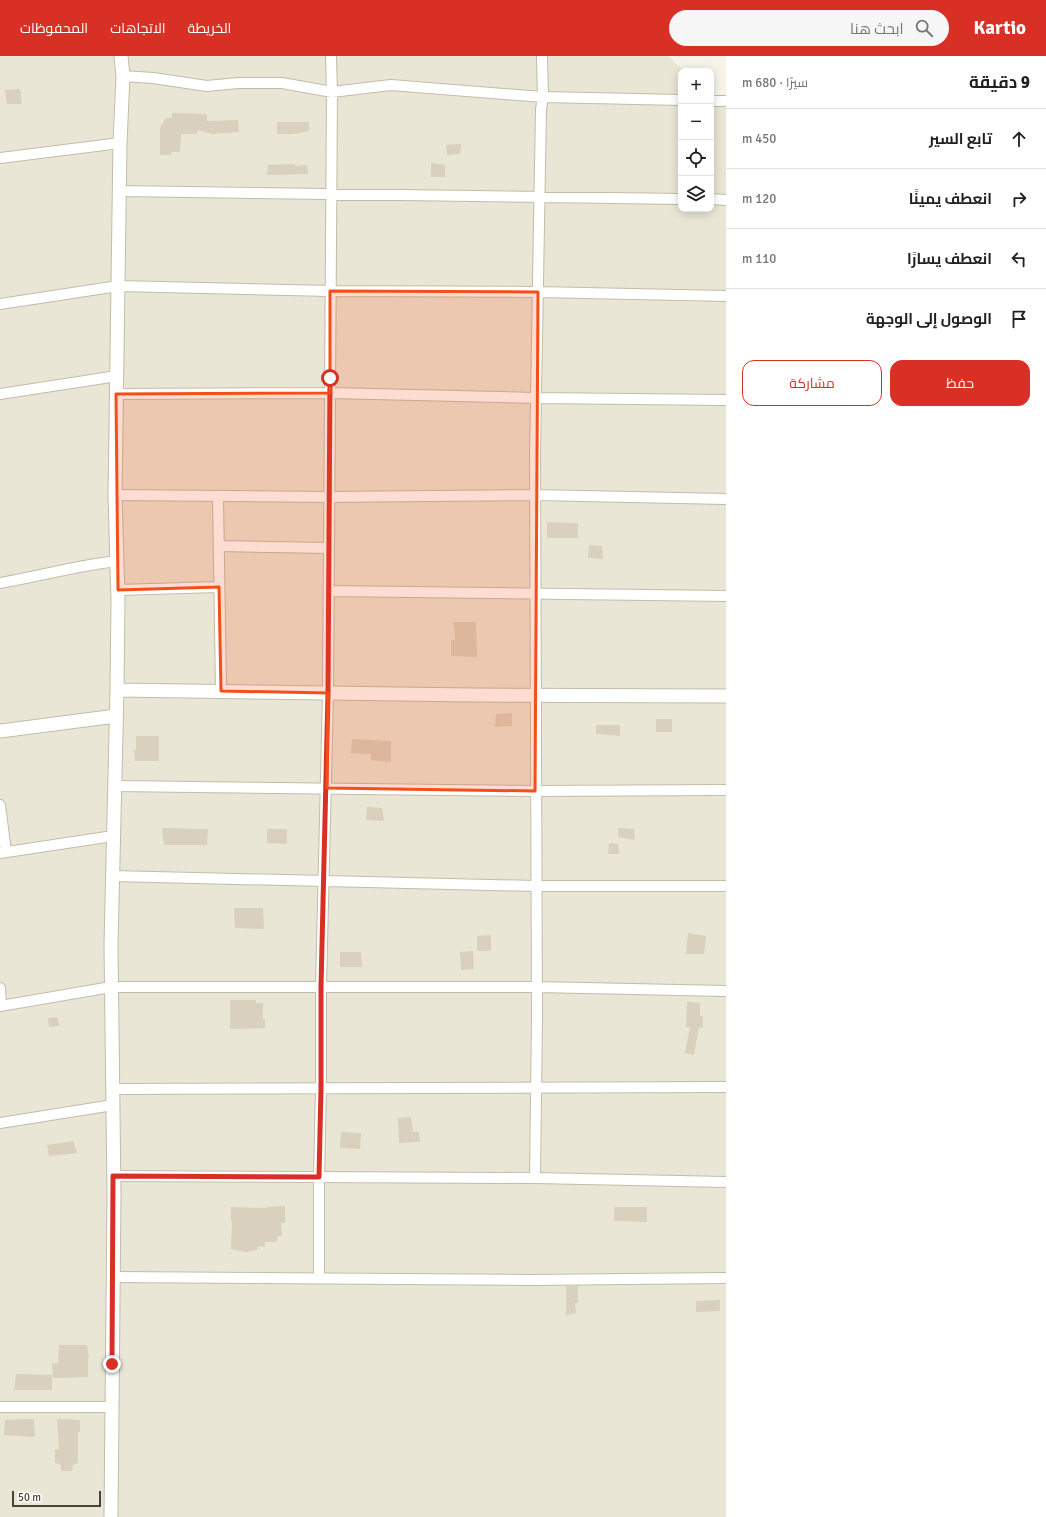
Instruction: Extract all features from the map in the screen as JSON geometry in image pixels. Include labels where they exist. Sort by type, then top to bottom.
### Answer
[{"type":"street","points":[[111,1517],[113,1105],[111,987],[112,876],[117,690],[118,590],[115,495],[119,191],[123,76],[121,56]]},
{"type":"street","points":[[319,1278],[321,987],[327,788],[328,693],[331,56]]},
{"type":"street","points":[[535,1178],[537,987],[535,495],[540,108],[543,97],[542,56]]},
{"type":"street","points":[[123,76],[153,78],[207,86],[238,83],[282,83],[332,92],[391,85],[543,97],[678,100]]},
{"type":"street","points":[[714,101],[726,102]]},
{"type":"street","points":[[0,158],[120,143]]},
{"type":"street","points":[[119,191],[678,199]]},
{"type":"street","points":[[714,200],[726,200]]},
{"type":"street","points":[[0,304],[118,286],[330,291],[538,292],[726,296]]},
{"type":"street","points":[[0,394],[117,376]]},
{"type":"street","points":[[116,394],[330,392],[536,398],[726,400]]},
{"type":"street","points":[[115,495],[329,497],[535,495],[726,499]]},
{"type":"street","points":[[218,496],[221,691]]},
{"type":"street","points":[[219,546],[329,548]]},
{"type":"street","points":[[0,583],[60,572],[79,566],[116,561]]},
{"type":"street","points":[[118,590],[219,587]]},
{"type":"street","points":[[329,591],[726,596]]},
{"type":"street","points":[[117,690],[726,696]]},
{"type":"street","points":[[0,731],[116,716]]},
{"type":"street","points":[[114,786],[535,790],[726,790]]},
{"type":"street","points":[[0,805],[3,853],[113,836]]},
{"type":"street","points":[[112,876],[536,886],[726,886]]},
{"type":"street","points":[[0,988],[0,1006],[111,987],[537,987],[726,991]]},
{"type":"street","points":[[112,1089],[726,1087]]},
{"type":"street","points":[[0,1123],[113,1105]]},
{"type":"street","points":[[113,1176],[535,1178],[726,1182]]},
{"type":"street","points":[[113,1277],[529,1280],[726,1278]]},
{"type":"street","points":[[0,1407],[112,1407]]},
{"type":"highlighted area","points":[[330,291],[538,292],[535,791],[327,788],[328,693],[221,691],[219,587],[118,590],[116,394],[330,393]]},
{"type":"shaded area","points":[[0,56],[668,56],[682,68],[678,68],[678,212],[714,212],[714,97],[726,99],[726,1517],[0,1517]]},
{"type":"building","points":[[20,89],[22,104],[7,104],[5,90]]},
{"type":"building","points":[[172,113],[207,114],[207,121],[238,120],[239,132],[212,134],[197,130],[197,134],[181,134],[180,152],[171,152],[172,155],[160,155],[160,127],[166,118],[172,118]]},
{"type":"building","points":[[277,122],[309,122],[309,131],[292,134],[277,134]]},
{"type":"building","points":[[461,144],[460,154],[447,155],[446,145]]},
{"type":"building","points":[[431,163],[445,165],[445,177],[431,177]]},
{"type":"building","points":[[295,164],[295,166],[307,165],[308,174],[267,175],[268,165]]},
{"type":"building","points":[[547,522],[578,523],[578,538],[547,538]]},
{"type":"building","points":[[589,545],[602,546],[603,559],[588,558]]},
{"type":"building","points":[[454,622],[476,622],[477,657],[451,656],[451,640],[455,640]]},
{"type":"building","points":[[512,713],[512,726],[495,727],[496,714]]},
{"type":"building","points":[[656,719],[672,719],[672,732],[656,732]]},
{"type":"building","points":[[596,725],[620,725],[620,736],[596,734]]},
{"type":"building","points":[[136,736],[159,736],[159,761],[135,761],[134,750],[136,750]]},
{"type":"building","points":[[352,739],[391,741],[391,762],[371,760],[371,754],[351,753]]},
{"type":"building","points":[[367,807],[382,808],[384,821],[366,820]]},
{"type":"building","points":[[162,828],[208,829],[207,845],[164,845]]},
{"type":"building","points":[[618,828],[634,829],[635,840],[618,837]]},
{"type":"building","points":[[267,829],[287,829],[287,844],[267,843]]},
{"type":"building","points":[[609,843],[618,844],[619,854],[608,854]]},
{"type":"building","points":[[234,908],[263,908],[264,929],[235,928]]},
{"type":"building","points":[[688,933],[706,936],[704,954],[686,954]]},
{"type":"building","points":[[491,935],[491,951],[477,951],[477,936]]},
{"type":"building","points":[[473,951],[474,969],[461,970],[460,952]]},
{"type":"building","points":[[340,952],[361,952],[362,967],[340,967]]},
{"type":"building","points":[[230,1000],[256,1000],[256,1003],[263,1003],[263,1019],[265,1019],[265,1028],[230,1029]]},
{"type":"building","points":[[687,1002],[700,1003],[700,1016],[703,1016],[703,1028],[699,1027],[694,1055],[685,1053],[690,1027],[686,1027]]},
{"type":"building","points":[[57,1017],[60,1026],[49,1027],[48,1018]]},
{"type":"building","points":[[411,1117],[413,1132],[419,1132],[420,1142],[399,1143],[398,1118]]},
{"type":"building","points":[[341,1132],[361,1133],[360,1149],[340,1148]]},
{"type":"building","points":[[73,1141],[77,1153],[49,1156],[47,1145]]},
{"type":"building","points":[[285,1206],[285,1223],[281,1223],[282,1236],[278,1236],[276,1242],[265,1242],[265,1247],[258,1246],[257,1250],[245,1252],[231,1249],[231,1207],[266,1208]]},
{"type":"building","points":[[614,1207],[647,1207],[647,1222],[614,1221]]},
{"type":"building","points":[[566,1286],[578,1286],[578,1303],[575,1303],[576,1313],[566,1315]]},
{"type":"building","points":[[720,1300],[720,1311],[696,1312],[696,1301]]},
{"type":"building","points":[[59,1345],[87,1345],[89,1358],[88,1377],[53,1378],[52,1363],[58,1363]]},
{"type":"building","points":[[16,1374],[52,1375],[52,1390],[14,1390]]},
{"type":"building","points":[[34,1419],[35,1437],[4,1435],[5,1420]]},
{"type":"building","points":[[57,1419],[80,1420],[80,1432],[78,1432],[78,1463],[73,1465],[72,1471],[61,1471],[61,1465],[55,1463],[55,1449],[59,1449]]},
{"type":"route","points":[[112,1364],[113,1176],[319,1177],[323,881],[327,788],[330,378]]}]
